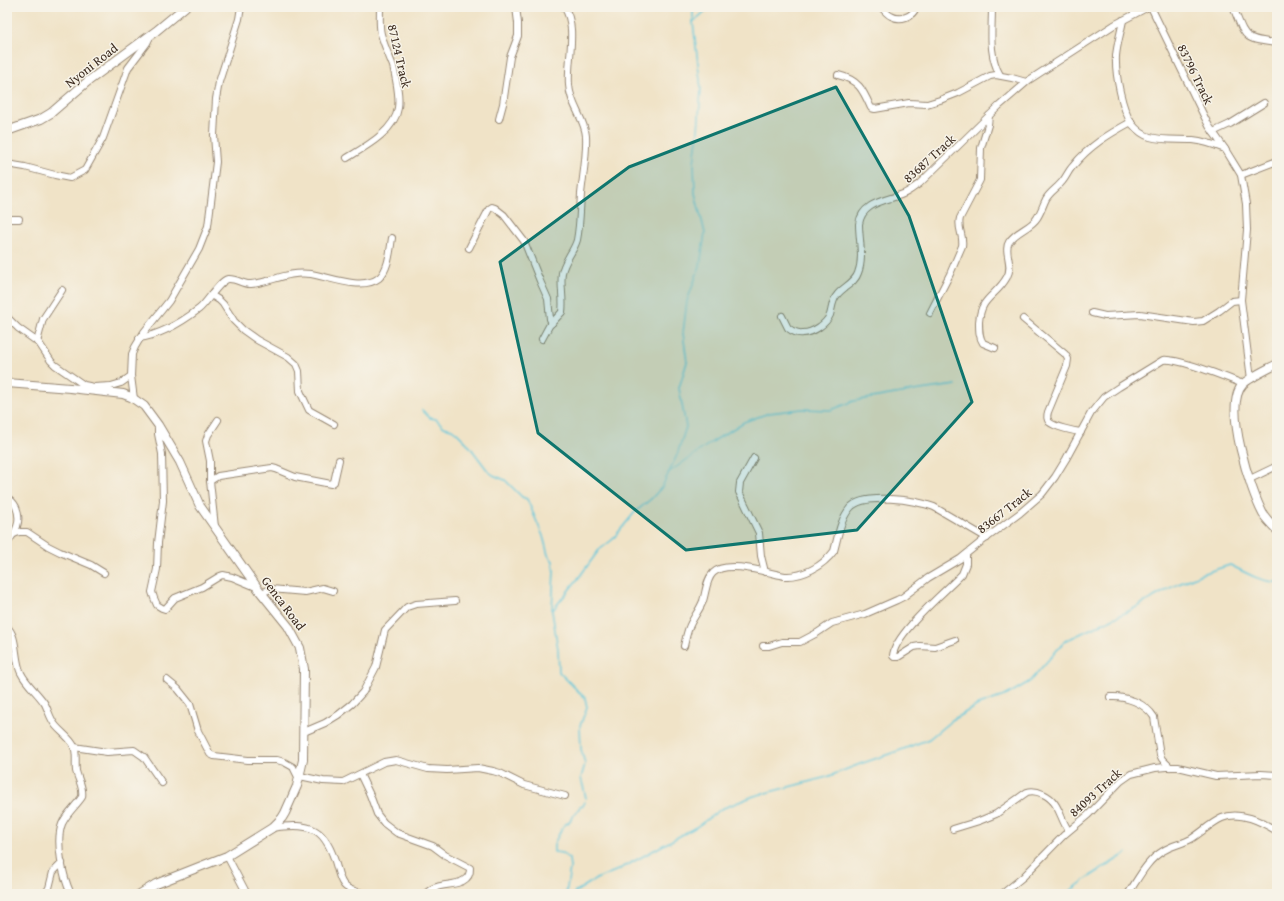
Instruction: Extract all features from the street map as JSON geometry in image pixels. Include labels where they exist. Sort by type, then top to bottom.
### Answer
[{"type":"street","name":"Nyoni Road","points":[[8,130],[32,123],[52,113],[87,82],[152,34],[185,7]]},
{"type":"street","points":[[134,398],[131,376],[132,354],[139,338],[169,301],[198,249],[208,226],[216,162],[214,135],[218,82],[236,31],[241,7]]},
{"type":"street","name":"87124 Track","points":[[347,158],[374,141],[382,134],[396,116],[398,108],[399,99],[393,68],[381,34],[380,7]]},
{"type":"street","points":[[499,119],[503,104],[510,57],[518,36],[516,7]]},
{"type":"street","points":[[542,339],[552,323],[562,312],[561,278],[562,271],[577,239],[586,143],[584,126],[572,102],[570,92],[569,70],[572,31],[568,12],[564,7]]},
{"type":"street","points":[[881,7],[890,16],[900,18],[913,14],[916,7]]},
{"type":"street","points":[[992,7],[992,49],[994,63],[1000,75]]},
{"type":"street","name":"83687 Track","points":[[782,316],[788,328],[799,333],[804,334],[819,327],[827,320],[836,295],[854,280],[858,274],[860,265],[859,219],[863,211],[876,203],[905,193],[919,184],[999,106],[1035,75],[1123,20],[1149,7]]},
{"type":"street","name":"83796 Track","points":[[1149,7],[1186,77],[1196,102],[1213,132],[1241,175]]},
{"type":"street","points":[[1233,7],[1243,31],[1249,38],[1253,40],[1277,43]]},
{"type":"street","points":[[1123,20],[1117,47],[1116,63],[1120,89],[1126,112],[1131,122],[1140,132],[1148,136],[1160,139],[1199,141],[1225,149]]},
{"type":"street","points":[[7,164],[70,178],[86,170],[103,138],[128,68],[152,34]]},
{"type":"street","points":[[838,75],[855,82],[864,93],[871,108],[875,109],[912,103],[927,104],[958,93],[990,76],[1000,75],[1026,82]]},
{"type":"street","points":[[1213,132],[1230,124],[1264,103]]},
{"type":"street","points":[[930,314],[962,246],[963,241],[958,223],[980,180],[981,148],[988,125],[989,116]]},
{"type":"street","points":[[995,348],[982,343],[980,334],[980,318],[982,307],[1008,275],[1010,270],[1008,251],[1010,241],[1037,219],[1050,194],[1061,184],[1072,167],[1081,157],[1108,134],[1131,122]]},
{"type":"street","points":[[1251,379],[1241,300],[1248,230],[1246,204],[1241,175],[1277,161]]},
{"type":"street","points":[[469,248],[489,209],[492,207],[495,208],[504,215],[524,241],[548,299],[550,319],[552,323]]},
{"type":"street","points":[[7,219],[19,219]]},
{"type":"street","points":[[139,338],[146,337],[172,326],[198,309],[222,282],[229,279],[250,285],[284,275],[304,274],[351,283],[371,281],[380,276],[383,272],[389,256],[392,238]]},
{"type":"street","points":[[37,342],[43,319],[62,290]]},
{"type":"street","points":[[211,295],[223,304],[243,330],[288,357],[296,364],[299,371],[300,391],[309,410],[334,424]]},
{"type":"street","points":[[1092,313],[1105,316],[1140,314],[1194,322],[1203,321],[1232,301],[1241,300]]},
{"type":"street","points":[[7,317],[18,328],[37,342],[55,365],[84,385],[94,387],[111,386],[121,383],[131,376]]},
{"type":"street","points":[[1023,319],[1065,354],[1068,359],[1067,366],[1048,412],[1049,422],[1068,430],[1081,432]]},
{"type":"street","name":"83667 Track","points":[[763,646],[769,646],[782,642],[800,642],[832,623],[865,614],[897,600],[928,578],[966,555],[1042,494],[1055,477],[1091,413],[1104,397],[1119,386],[1163,360],[1192,366],[1243,384]]},
{"type":"street","points":[[1277,364],[1243,384],[1238,396],[1236,411],[1236,422],[1241,447],[1250,479],[1262,512],[1277,530]]},
{"type":"street","name":"Genca Road","points":[[7,383],[128,395],[144,406],[158,425],[180,462],[200,506],[259,590],[288,626],[300,648],[304,669],[303,760],[300,778],[285,813],[272,828],[227,856],[156,884],[140,894]]},
{"type":"street","points":[[216,529],[210,480],[210,461],[206,441],[208,435],[218,420]]},
{"type":"street","points":[[158,425],[158,434],[162,454],[163,501],[158,543],[158,569],[152,592],[160,607],[165,609],[175,598],[202,587],[215,578],[223,575],[232,577],[259,590],[271,589],[306,592],[323,588],[333,591]]},
{"type":"street","points":[[754,458],[740,483],[739,492],[759,533],[761,556],[766,572]]},
{"type":"street","points":[[210,480],[218,476],[272,468],[295,477],[331,484],[334,482],[339,460]]},
{"type":"street","points":[[1250,479],[1277,466]]},
{"type":"street","points":[[7,498],[14,503],[18,514],[18,524],[14,534],[7,543]]},
{"type":"street","points":[[684,646],[687,631],[700,608],[708,583],[714,572],[723,568],[733,567],[792,576],[807,572],[825,561],[834,552],[842,522],[850,508],[862,500],[905,500],[926,503],[987,538]]},
{"type":"street","points":[[14,534],[23,532],[32,534],[48,546],[91,565],[104,573]]},
{"type":"street","points":[[955,640],[935,647],[914,647],[898,656],[893,656],[896,646],[906,629],[962,574],[966,564],[966,555]]},
{"type":"street","points":[[304,732],[325,723],[338,715],[352,704],[363,692],[376,667],[385,630],[407,607],[416,604],[456,601]]},
{"type":"street","points":[[7,627],[13,635],[17,662],[21,673],[44,703],[50,719],[70,740],[74,747],[76,772],[83,793],[82,797],[62,825],[60,843],[66,884],[72,894]]},
{"type":"street","points":[[167,680],[178,689],[190,704],[198,731],[210,754],[214,756],[248,760],[277,760],[292,767],[300,778],[334,782],[343,782],[391,760],[437,770],[478,768],[500,773],[524,785],[565,796]]},
{"type":"street","points":[[1110,697],[1121,697],[1132,700],[1152,714],[1154,717],[1160,755],[1170,767]]},
{"type":"street","points":[[74,747],[106,752],[134,750],[144,757],[162,783]]},
{"type":"street","name":"84093 Track","points":[[1002,894],[1023,877],[1068,830],[1088,815],[1126,778],[1136,772],[1154,768],[1170,767],[1216,776],[1261,774],[1277,775]]},
{"type":"street","points":[[360,774],[377,814],[384,823],[397,832],[433,846],[445,855],[470,868],[470,873],[465,880],[459,883],[436,887],[426,894]]},
{"type":"street","points":[[953,829],[996,814],[1027,792],[1031,791],[1044,794],[1054,801],[1068,830]]},
{"type":"street","points":[[1128,894],[1153,858],[1163,850],[1192,838],[1223,818],[1232,816],[1251,818],[1277,831]]},
{"type":"street","points":[[272,828],[299,826],[314,829],[321,833],[329,845],[342,884],[348,889],[366,894]]},
{"type":"street","points":[[227,856],[247,894]]},
{"type":"street","points":[[45,894],[49,888],[53,872],[62,864]]},
{"type":"highlighted area","points":[[836,87],[909,216],[972,402],[857,530],[686,550],[538,433],[500,262],[629,167]]},
{"type":"waterway","points":[[693,7],[693,21]]},
{"type":"waterway","points":[[552,611],[599,550],[612,540],[635,512],[651,499],[662,487],[677,455],[686,427],[679,388],[687,362],[683,333],[687,301],[700,266],[705,233],[695,193],[694,163],[701,89],[693,22],[710,7]]},
{"type":"waterway","points":[[668,473],[712,442],[744,422],[769,413],[802,409],[831,410],[854,401],[956,385]]},
{"type":"waterway","points":[[422,410],[430,418],[436,419],[444,427],[452,429],[456,432],[467,443],[488,471],[505,480],[522,497],[527,499],[543,536],[548,555],[553,561],[552,611],[558,649],[559,672],[585,698],[587,707],[580,726],[581,749],[585,764],[581,778],[586,798]]},
{"type":"waterway","points":[[574,894],[596,879],[618,870],[698,826],[721,809],[754,796],[827,777],[929,739],[952,720],[978,705],[1007,695],[1029,682],[1065,641],[1131,610],[1172,587],[1201,574],[1230,565],[1259,578],[1271,582],[1277,582]]},
{"type":"waterway","points":[[566,894],[570,868],[569,859],[562,853],[554,852],[554,844],[564,825],[568,823],[585,802]]},
{"type":"waterway","points":[[1066,894],[1089,877],[1127,853]]}]
